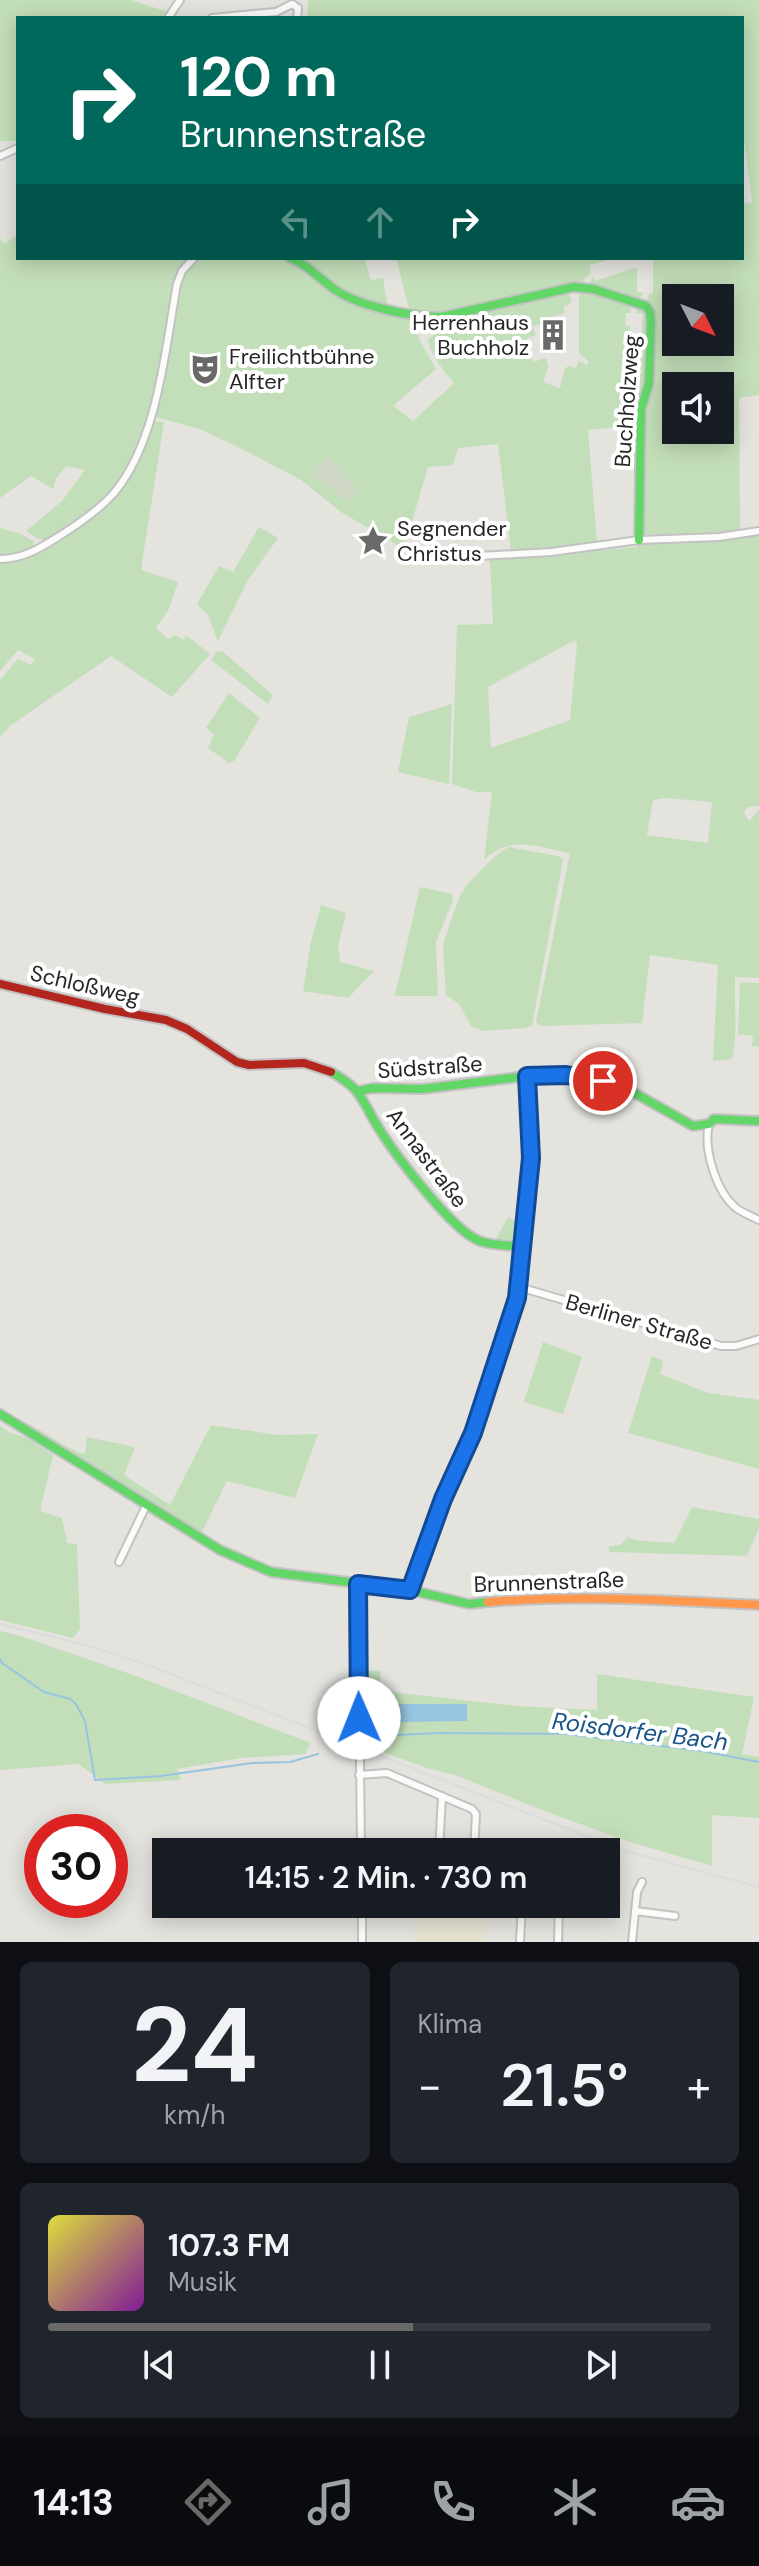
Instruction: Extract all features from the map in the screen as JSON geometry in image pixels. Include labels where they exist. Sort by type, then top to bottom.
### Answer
[{"type":"street","points":[[233,16],[276,12],[292,4],[298,8],[297,16]]},
{"type":"street","points":[[276,12],[283,16]]},
{"type":"street","points":[[0,559],[22,557],[65,532],[96,510],[119,485],[151,418],[177,284],[182,271],[192,260]]},
{"type":"street","name":"Buchholzweg","points":[[296,260],[304,263],[344,295],[426,317],[441,317],[574,287],[593,289],[646,306],[651,322],[649,383],[641,409],[639,540]]},
{"type":"street","points":[[461,557],[551,552],[639,540],[719,537],[759,531]]},
{"type":"street","name":"Schloßweg","points":[[0,984],[163,1020]]},
{"type":"street","name":"Südstraße","points":[[163,1020],[187,1029],[237,1062],[249,1065],[304,1063],[325,1069],[359,1091],[566,1075],[613,1084],[693,1126]]},
{"type":"street","points":[[410,1590],[443,1499],[473,1433],[519,1287],[531,1158],[527,1076]]},
{"type":"street","name":"Annastraße","points":[[359,1091],[378,1128],[442,1211],[463,1232],[481,1242],[523,1247]]},
{"type":"street","points":[[706,1141],[709,1124],[714,1119],[759,1121]]},
{"type":"street","points":[[693,1126],[709,1124]]},
{"type":"street","points":[[693,1126],[706,1141],[725,1195],[734,1206],[759,1220]]},
{"type":"street","name":"Berliner Straße","points":[[519,1287],[721,1346],[736,1346],[759,1339]]},
{"type":"street","name":"Brunnenstraße","points":[[0,1414],[220,1550],[271,1572],[410,1590],[469,1604],[557,1597],[759,1605]]},
{"type":"street","points":[[119,1562],[146,1506]]},
{"type":"street","points":[[358,1584],[361,1838]]},
{"type":"street","points":[[359,1775],[387,1773],[472,1809],[476,1814],[475,1838]]},
{"type":"street","points":[[440,1838],[442,1796]]},
{"type":"street","points":[[632,1942],[637,1892],[642,1882]]},
{"type":"street","points":[[635,1911],[675,1916]]},
{"type":"street","points":[[362,1918],[362,1942]]},
{"type":"street","points":[[520,1942],[521,1918]]},
{"type":"street","points":[[558,1942],[559,1918]]},
{"type":"shaded area","points":[[415,1918],[487,1918],[485,1942],[414,1942]]},
{"type":"green space","points":[[0,0],[131,0],[171,13],[169,16],[16,16],[16,141],[0,141]]},
{"type":"green space","points":[[308,0],[759,0],[759,395],[739,398],[740,531],[693,535],[644,534],[643,418],[654,381],[655,318],[648,299],[649,294],[653,293],[653,260],[744,260],[744,204],[752,202],[744,140],[744,16],[307,16]]},
{"type":"green space","points":[[16,236],[16,260],[365,260],[371,280],[383,278],[387,303],[409,309],[397,260],[608,260],[589,265],[591,272],[582,282],[575,284],[433,315],[410,316],[436,369],[393,406],[413,421],[454,383],[435,357],[428,339],[439,332],[439,320],[567,292],[572,299],[569,305],[563,307],[565,313],[549,317],[550,322],[533,326],[536,335],[527,338],[533,362],[546,358],[548,367],[543,382],[560,388],[565,368],[576,368],[579,361],[587,365],[589,362],[579,353],[579,295],[584,290],[630,304],[631,313],[626,313],[625,325],[630,326],[630,332],[624,332],[623,380],[637,391],[643,314],[636,313],[639,306],[648,317],[646,380],[637,425],[588,430],[597,543],[552,547],[552,555],[759,535],[759,806],[747,807],[744,813],[749,821],[759,810],[759,978],[735,977],[732,1059],[713,1061],[718,965],[650,955],[642,1023],[540,1026],[536,1022],[570,853],[525,844],[504,847],[484,860],[492,792],[476,792],[452,784],[457,625],[493,624],[490,560],[547,555],[546,547],[511,551],[498,444],[458,448],[453,465],[428,467],[404,549],[341,512],[301,480],[244,450],[200,429],[151,416],[125,471],[108,495],[67,530],[49,539],[37,538],[26,531],[62,501],[85,470],[66,466],[53,489],[31,476],[0,498],[0,238],[5,244]],"holes":[[[575,640],[570,720],[491,748],[488,687]],[[665,798],[712,802],[708,843],[647,835],[653,800]]]},
{"type":"green space","points":[[637,267],[637,292],[644,293],[640,298],[589,285],[593,277],[595,281]]},
{"type":"green space","points":[[154,421],[164,422],[141,570],[178,582],[169,609],[156,628],[168,639],[175,635],[184,640],[186,635],[210,654],[172,697],[111,656],[10,726],[0,737],[0,680],[18,659],[31,665],[35,659],[18,650],[0,671],[0,562],[33,554],[51,545],[102,509],[125,483]]},
{"type":"green space","points":[[329,455],[357,490],[348,502],[311,474]]},
{"type":"green space","points":[[259,527],[278,538],[248,580],[218,641],[208,615],[197,604],[219,566],[233,572]]},
{"type":"green space","points":[[0,528],[21,534],[33,541],[34,547],[0,556]]},
{"type":"green space","points":[[222,651],[273,695],[268,704],[211,660],[216,652]]},
{"type":"green space","points":[[229,693],[260,718],[234,761],[229,763],[208,748],[214,734],[206,728]]},
{"type":"green space","points":[[452,704],[449,784],[398,772],[409,717]]},
{"type":"green space","points":[[508,847],[558,856],[563,860],[532,1025],[483,1031],[471,1026],[459,1004],[446,995],[443,944],[466,886]]},
{"type":"green space","points":[[420,887],[452,894],[453,900],[436,942],[438,996],[395,996]]},
{"type":"green space","points":[[321,905],[346,913],[338,946],[340,962],[374,971],[348,998],[303,991]]},
{"type":"green space","points":[[740,982],[759,983],[759,1047],[752,1046],[753,1036],[738,1034]]},
{"type":"green space","points":[[508,1217],[519,1223],[518,1236],[511,1240],[496,1239]]},
{"type":"green space","points":[[543,1342],[582,1357],[563,1414],[524,1402]]},
{"type":"green space","points":[[652,1356],[663,1361],[660,1374],[708,1393],[759,1400],[759,1469],[628,1433]]},
{"type":"green space","points":[[17,1419],[85,1454],[87,1437],[135,1447],[124,1475],[170,1505],[211,1425],[278,1435],[318,1434],[295,1498],[227,1481],[201,1534]]},
{"type":"green space","points":[[0,1426],[10,1433],[26,1437],[53,1455],[40,1511],[62,1518],[67,1543],[77,1544],[80,1629],[73,1638],[0,1620]]},
{"type":"green space","points":[[692,1507],[759,1519],[759,1528],[747,1556],[610,1552],[608,1547],[622,1544],[627,1537],[674,1543]]},
{"type":"green space","points":[[0,1631],[139,1677],[311,1743],[305,1754],[241,1758],[177,1769],[181,1780],[105,1784],[79,1764],[0,1770]]},
{"type":"green space","points":[[363,1671],[380,1671],[381,1691],[516,1706],[597,1710],[597,1674],[754,1697],[742,1754],[759,1757],[759,1818],[712,1815],[712,1866],[627,1841],[458,1776],[364,1745]]},
{"type":"water","points":[[397,1704],[467,1704],[467,1721],[397,1722]]},
{"type":"waterway","name":"Roisdorfer Bach","points":[[0,1659],[44,1692],[70,1699],[76,1704],[85,1721],[95,1780],[161,1776],[252,1763],[290,1762],[318,1754]]},
{"type":"waterway","name":"Roisdorfer Bach","points":[[373,1736],[567,1734],[702,1751],[759,1762]]},
{"type":"tram line","points":[[0,1624],[89,1646],[145,1664],[622,1850],[759,1887]]},
{"type":"traffic: fast","points":[[294,260],[347,297],[416,315],[441,317],[574,287],[593,289],[646,306],[651,322],[649,383],[641,409],[639,540]]},
{"type":"traffic: fast","points":[[331,1072],[355,1090],[397,1155],[455,1223],[480,1241],[523,1247]]},
{"type":"traffic: fast","points":[[359,1091],[373,1088],[423,1089],[527,1076],[566,1075],[624,1087],[693,1126],[709,1124],[714,1119],[759,1121]]},
{"type":"traffic: fast","points":[[0,1414],[220,1550],[271,1572],[410,1590],[469,1604],[488,1602]]},
{"type":"traffic: slow","points":[[488,1602],[590,1599],[759,1605]]},
{"type":"traffic: jam","points":[[0,984],[166,1020],[187,1029],[237,1062],[249,1065],[304,1063],[331,1072]]},
{"type":"place","name":"Herrenhaus Buchholz","points":[[553,335]]},
{"type":"place","name":"Freilichtbühne Alfter","points":[[205,369]]},
{"type":"place","name":"Segnender Christus","points":[[373,541]]},
{"type":"route","points":[[359,1718],[358,1584],[410,1590],[443,1499],[473,1433],[517,1298],[531,1158],[527,1076],[566,1075],[603,1081]]}]
